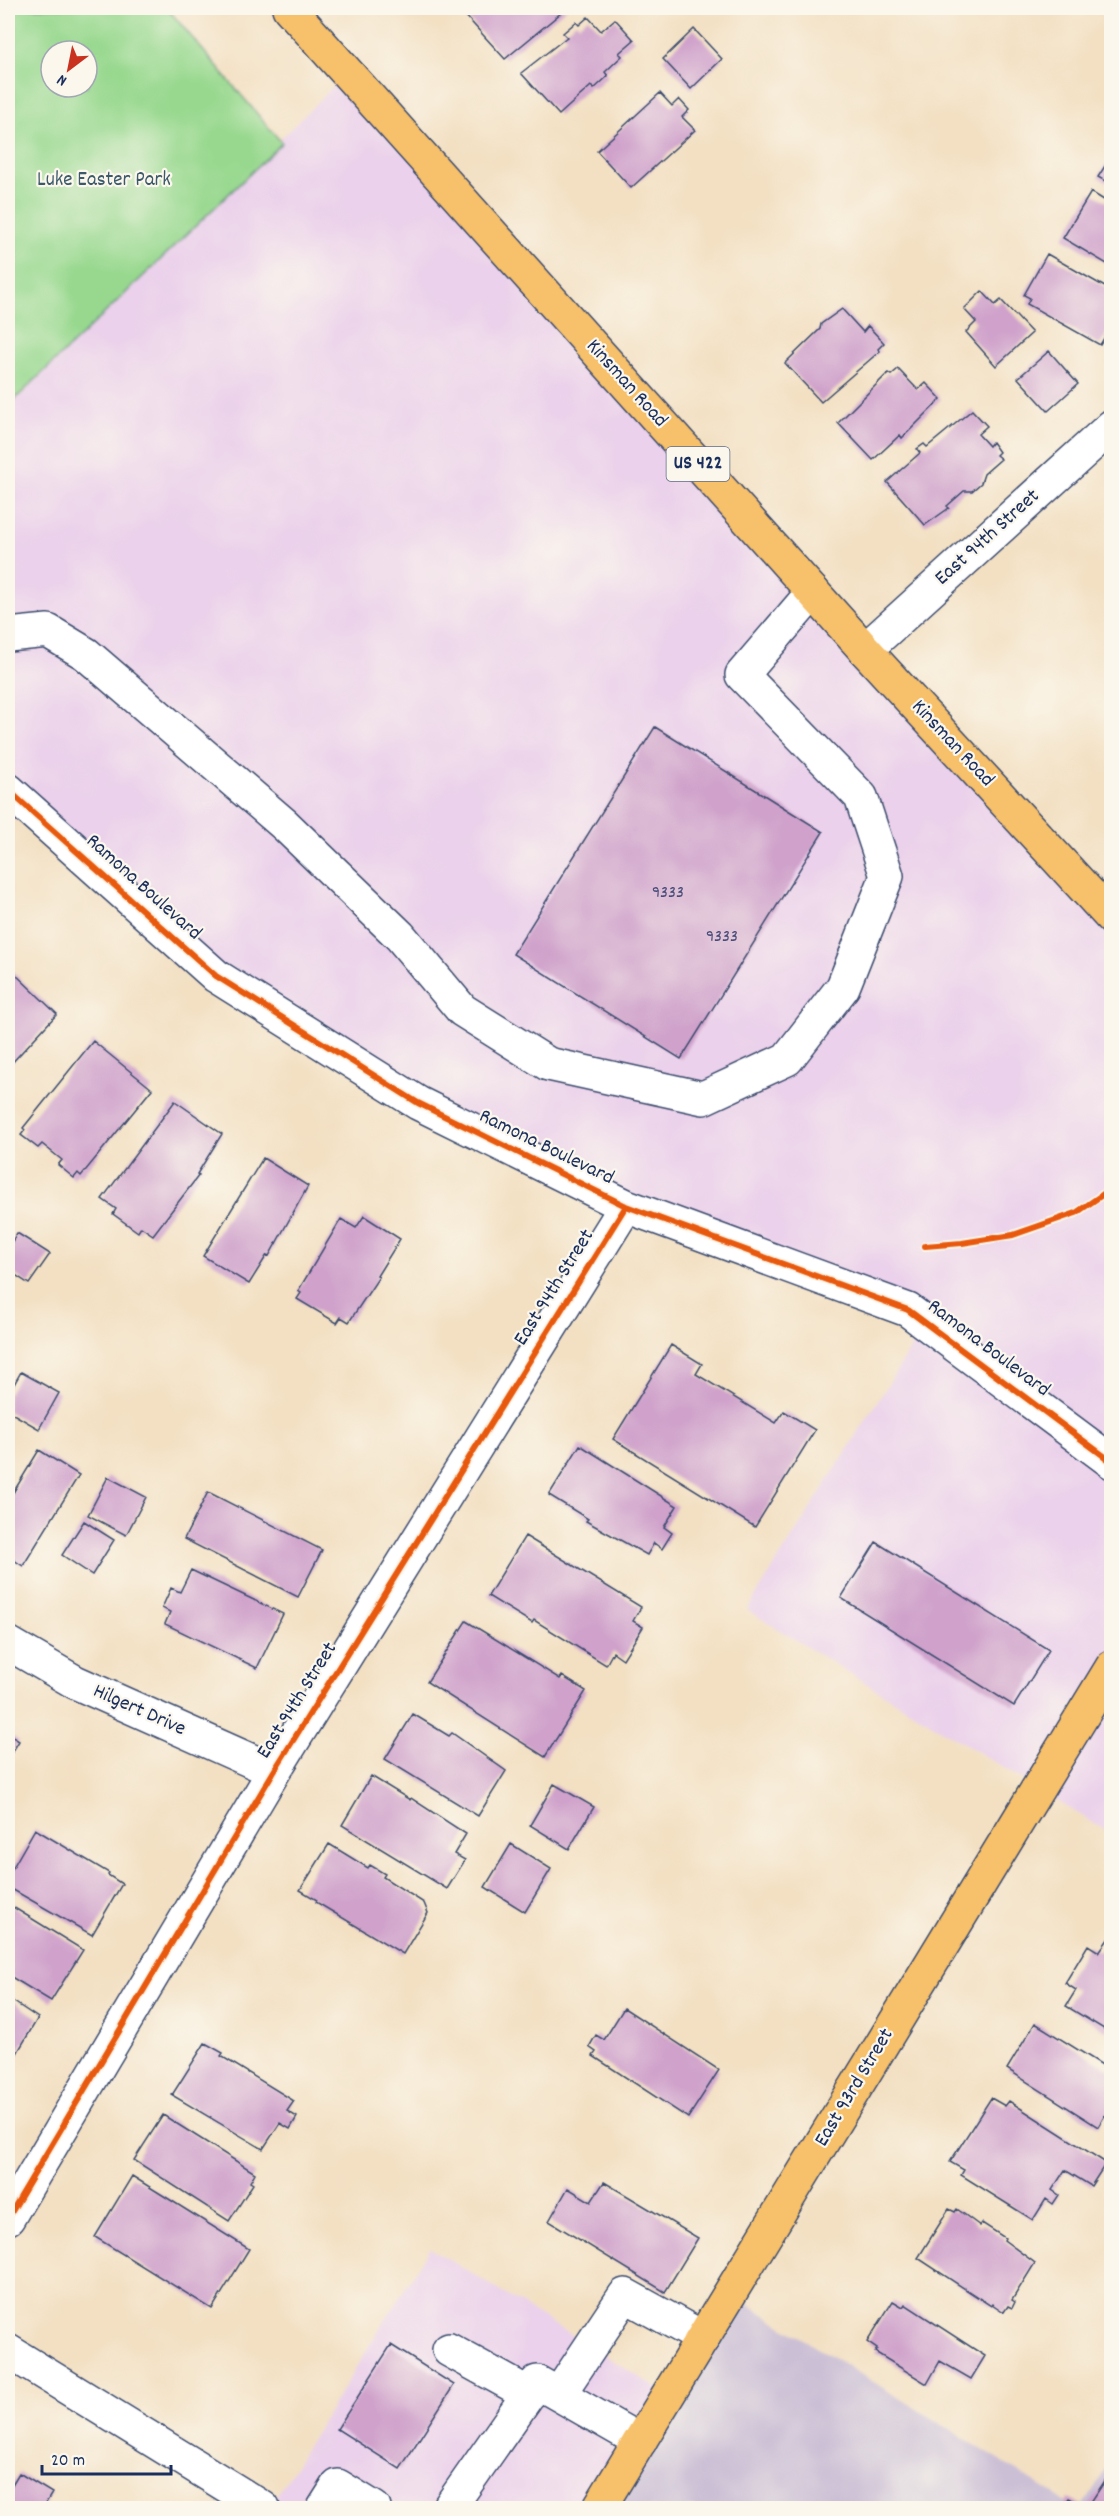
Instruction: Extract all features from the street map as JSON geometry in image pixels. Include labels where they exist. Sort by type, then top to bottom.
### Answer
[{"type":"main road","name":"Kinsman Road","points":[[289,8],[865,650],[1112,918]]},
{"type":"main road","name":"East 93rd Street","points":[[599,2508],[1112,1667]]},
{"type":"street","name":"East 94th Street","points":[[865,650],[1112,426]]},
{"type":"street","points":[[8,635],[48,631],[86,654],[285,825],[400,936],[462,1010],[548,1064],[702,1098],[787,1059],[843,987],[887,876],[861,798],[742,675],[813,592]]},
{"type":"street","name":"Ramona Boulevard","points":[[8,790],[216,976],[418,1102],[626,1206],[908,1310],[1112,1462]]},
{"type":"street","name":"East 94th Street","points":[[8,2218],[274,1772],[626,1206]]},
{"type":"street","name":"Hilgert Drive","points":[[8,1643],[75,1682],[274,1772]]},
{"type":"street","points":[[462,2504],[544,2394],[625,2295],[703,2338]]},
{"type":"street","points":[[449,2350],[640,2441]]},
{"type":"street","points":[[8,2351],[263,2508]]},
{"type":"street","points":[[324,2508],[338,2486],[374,2508]]},
{"type":"shaded area","points":[[347,73],[1111,918],[1111,1834],[747,1610],[926,1324],[626,1206],[216,976],[8,790],[8,408]]},
{"type":"shaded area","points":[[430,2248],[668,2395],[599,2508],[269,2508]]},
{"type":"shaded area","points":[[730,2293],[1076,2508],[599,2508]]},
{"type":"shaded area","points":[[1111,2461],[1111,2508],[1082,2508]]},
{"type":"green space","name":"Luke Easter Park","points":[[8,8],[167,8],[282,143],[8,406]]},
{"type":"building","points":[[471,8],[567,8],[505,59],[464,14]]},
{"type":"building","points":[[588,17],[601,31],[615,19],[634,40],[619,53],[622,56],[605,72],[608,76],[594,89],[591,86],[559,115],[521,73],[567,37],[563,33],[576,22],[579,25]]},
{"type":"building","points":[[694,29],[722,59],[691,89],[663,59]]},
{"type":"building","points":[[660,93],[672,106],[679,99],[689,110],[682,117],[695,130],[631,188],[597,151]]},
{"type":"building","points":[[1112,155],[1112,185],[1098,177]]},
{"type":"building","points":[[1091,192],[1112,205],[1112,267],[1063,238]]},
{"type":"building","points":[[1047,254],[1112,291],[1112,325],[1100,345],[1027,304],[1030,298],[1024,295]]},
{"type":"building","points":[[982,291],[995,305],[1001,300],[1032,333],[996,366],[966,332],[976,322],[964,309]]},
{"type":"building","points":[[842,309],[863,332],[868,326],[884,343],[878,349],[880,351],[821,402],[785,363],[820,329],[821,324]]},
{"type":"building","points":[[1049,351],[1078,384],[1048,411],[1018,378]]},
{"type":"building","points":[[898,369],[918,390],[926,383],[941,399],[902,438],[900,435],[873,460],[838,423],[888,373],[891,375]]},
{"type":"building","points":[[972,410],[987,426],[978,434],[989,446],[992,442],[999,452],[996,455],[1001,459],[984,474],[981,483],[972,491],[964,491],[947,506],[949,508],[925,525],[887,482],[920,453],[917,449],[924,444],[927,447]]},
{"type":"building","points":[[655,727],[823,832],[681,1059],[513,954]]},
{"type":"building","points":[[13,972],[57,1014],[8,1067],[8,977]]},
{"type":"building","points":[[93,1041],[152,1089],[81,1176],[78,1173],[74,1178],[58,1165],[62,1160],[42,1144],[38,1148],[21,1135],[25,1130],[23,1128]]},
{"type":"building","points":[[175,1101],[222,1134],[197,1174],[199,1175],[153,1235],[141,1227],[138,1232],[113,1214],[116,1209],[102,1199]]},
{"type":"building","points":[[263,1158],[308,1186],[269,1256],[267,1255],[249,1284],[203,1256]]},
{"type":"building","points":[[364,1216],[400,1239],[377,1276],[379,1277],[349,1322],[341,1317],[337,1323],[297,1299],[301,1293],[298,1291],[341,1219],[356,1228]]},
{"type":"building","points":[[17,1233],[50,1254],[29,1284],[8,1270],[8,1248]]},
{"type":"building","points":[[671,1345],[702,1364],[696,1374],[776,1423],[784,1411],[815,1430],[755,1527],[613,1439]]},
{"type":"building","points":[[21,1372],[59,1393],[39,1429],[8,1411],[8,1395]]},
{"type":"building","points":[[580,1445],[677,1506],[664,1527],[672,1533],[662,1549],[654,1543],[647,1555],[586,1521],[588,1519],[549,1495]]},
{"type":"building","points":[[39,1450],[79,1475],[23,1566],[8,1556],[8,1501]]},
{"type":"building","points":[[108,1477],[146,1497],[126,1535],[88,1515]]},
{"type":"building","points":[[208,1492],[322,1550],[298,1597],[184,1539]]},
{"type":"building","points":[[84,1521],[114,1540],[92,1575],[62,1555]]},
{"type":"building","points":[[525,1536],[641,1607],[633,1621],[643,1627],[623,1659],[613,1652],[606,1665],[534,1620],[532,1623],[488,1596]]},
{"type":"building","points":[[876,1542],[1049,1650],[1014,1706],[841,1598]]},
{"type":"building","points":[[191,1570],[283,1614],[257,1668],[165,1624],[170,1612],[162,1608],[171,1588],[180,1592]]},
{"type":"building","points":[[466,1621],[560,1679],[562,1676],[586,1691],[545,1757],[427,1682]]},
{"type":"building","points":[[413,1714],[449,1736],[452,1733],[506,1771],[478,1816],[385,1759]]},
{"type":"building","points":[[8,1734],[19,1741],[8,1759]]},
{"type":"building","points":[[371,1776],[410,1800],[411,1798],[466,1834],[454,1854],[465,1860],[447,1889],[342,1825]]},
{"type":"building","points":[[554,1784],[594,1807],[569,1849],[530,1825]]},
{"type":"building","points":[[35,1829],[109,1873],[108,1875],[122,1884],[92,1935],[8,1887],[8,1876]]},
{"type":"building","points":[[329,1844],[368,1868],[370,1865],[385,1874],[383,1877],[424,1903],[428,1913],[403,1954],[300,1890]]},
{"type":"building","points":[[511,1844],[551,1869],[525,1912],[485,1887]]},
{"type":"building","points":[[8,1904],[83,1950],[51,2001],[8,1975]]},
{"type":"building","points":[[1109,1938],[1112,1939],[1112,2034],[1066,2006],[1076,1990],[1065,1983],[1088,1945],[1099,1952]]},
{"type":"building","points":[[8,1998],[38,2018],[10,2065],[8,2064]]},
{"type":"building","points":[[624,2008],[719,2070],[688,2118],[593,2056],[596,2052],[589,2047],[596,2035],[604,2040]]},
{"type":"building","points":[[1035,2023],[1112,2071],[1112,2119],[1105,2115],[1098,2127],[1007,2069]]},
{"type":"building","points":[[205,2043],[223,2053],[221,2056],[294,2101],[287,2111],[297,2117],[290,2129],[280,2123],[263,2149],[172,2095]]},
{"type":"building","points":[[991,2098],[1005,2106],[1009,2101],[1106,2163],[1091,2186],[1065,2170],[1052,2190],[1059,2195],[1053,2204],[1046,2199],[1033,2220],[961,2175],[964,2170],[950,2162]]},
{"type":"building","points":[[163,2115],[255,2173],[250,2182],[253,2184],[229,2221],[134,2160]]},
{"type":"building","points":[[132,2176],[249,2249],[212,2309],[95,2237]]},
{"type":"building","points":[[604,2182],[698,2238],[665,2292],[549,2221],[568,2188],[591,2202]]},
{"type":"building","points":[[949,2209],[955,2212],[957,2209],[980,2226],[982,2223],[1005,2238],[1004,2240],[1035,2263],[1012,2300],[1015,2302],[1012,2308],[1008,2306],[1004,2312],[992,2304],[991,2306],[918,2258]]},
{"type":"building","points":[[893,2301],[903,2307],[905,2304],[985,2356],[971,2379],[940,2361],[927,2384],[875,2352],[877,2349],[867,2342]]},
{"type":"building","points":[[391,2345],[454,2385],[400,2469],[337,2429]]},
{"type":"building","points":[[1112,2470],[1112,2508],[1087,2508]]},
{"type":"building","points":[[19,2473],[52,2493],[43,2508],[8,2508],[8,2491]]},
{"type":"building","points":[[1069,2498],[1087,2508],[1063,2508]]},
{"type":"cycle path","points":[[8,790],[216,976],[418,1103],[626,1206],[908,1310],[1112,1462]]},
{"type":"cycle path","points":[[925,1246],[1013,1235],[1076,1213],[1112,1188]]},
{"type":"cycle path","points":[[8,2218],[274,1771],[626,1206]]}]
